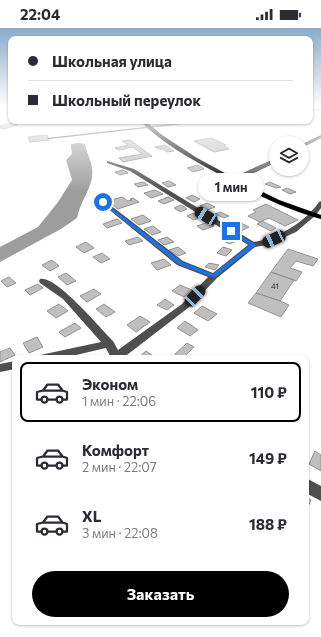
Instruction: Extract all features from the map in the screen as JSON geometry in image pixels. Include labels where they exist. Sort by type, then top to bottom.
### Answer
[{"type":"main road","points":[[160,135],[195,159],[232,179],[277,201],[317,215]]},
{"type":"street","points":[[49,138],[75,135]]},
{"type":"street","points":[[309,142],[321,136]]},
{"type":"street","points":[[109,162],[132,170],[253,245]]},
{"type":"street","points":[[232,179],[269,164]]},
{"type":"street","points":[[103,202],[180,263],[214,276]]},
{"type":"street","points":[[120,355],[185,306],[214,276],[253,245],[264,243],[293,230],[317,215],[321,203]]},
{"type":"street","points":[[42,281],[66,297],[109,344],[116,355]]},
{"type":"street","points":[[59,355],[109,344]]},
{"type":"street","points":[[0,368],[12,366]]},
{"type":"street","points":[[309,487],[321,494]]},
{"type":"shaded area","points":[[71,144],[85,144],[92,174],[89,187],[77,218],[61,229],[0,262],[0,247],[38,227],[58,202],[72,180],[66,160],[72,153]]},
{"type":"building","points":[[47,135],[49,140],[30,142],[28,137]]},
{"type":"building","points":[[211,138],[226,145],[224,146],[229,149],[214,152],[194,141]]},
{"type":"building","points":[[130,140],[152,156],[123,162],[119,158],[142,154],[133,147],[119,150],[115,148],[128,145],[122,141]]},
{"type":"building","points":[[165,145],[174,151],[167,152],[163,149],[155,147]]},
{"type":"building","points":[[198,165],[204,169],[193,172],[187,168]]},
{"type":"building","points":[[123,170],[128,173],[120,175],[115,172]]},
{"type":"building","points":[[169,181],[176,185],[168,187],[162,183]]},
{"type":"building","points":[[143,182],[148,185],[138,187],[134,184]]},
{"type":"building","points":[[270,182],[281,187],[276,188],[265,184]]},
{"type":"building","points":[[287,188],[296,192],[290,194],[282,190]]},
{"type":"building","points":[[155,190],[163,194],[151,198],[144,193]]},
{"type":"building","points":[[192,195],[200,199],[194,202],[186,198]]},
{"type":"building","points":[[122,197],[128,201],[132,200],[130,199],[133,198],[139,202],[118,209],[108,201]]},
{"type":"building","points":[[168,197],[174,200],[164,204],[158,201]]},
{"type":"building","points":[[207,203],[215,207],[207,210],[200,206]]},
{"type":"building","points":[[266,204],[298,220],[285,226],[269,218],[260,222],[248,216],[256,212],[253,210]]},
{"type":"building","points":[[181,205],[187,209],[180,212],[174,208]]},
{"type":"building","points":[[220,212],[229,216],[224,218],[215,214]]},
{"type":"building","points":[[194,213],[201,217],[194,220],[187,216]]},
{"type":"building","points":[[143,215],[151,221],[139,225],[131,219]]},
{"type":"building","points":[[117,219],[122,223],[107,228],[103,224]]},
{"type":"building","points":[[262,221],[276,228],[271,231],[257,224]]},
{"type":"building","points":[[208,222],[214,226],[203,230],[197,226]]},
{"type":"building","points":[[239,222],[249,227],[241,231],[231,226]]},
{"type":"building","points":[[153,226],[161,232],[152,235],[144,229]]},
{"type":"building","points":[[231,236],[239,240],[229,244],[222,240]]},
{"type":"building","points":[[138,237],[143,241],[129,245],[125,241]]},
{"type":"building","points":[[167,237],[174,242],[164,245],[158,240]]},
{"type":"building","points":[[86,242],[94,248],[84,253],[76,247]]},
{"type":"building","points":[[178,247],[186,253],[178,256],[169,250]]},
{"type":"building","points":[[223,247],[232,250],[226,256],[217,253]]},
{"type":"building","points":[[288,249],[318,259],[313,266],[296,261],[290,268],[302,272],[296,281],[271,272]]},
{"type":"building","points":[[102,253],[110,259],[101,263],[93,257]]},
{"type":"building","points":[[164,259],[171,265],[157,270],[151,263]]},
{"type":"building","points":[[52,260],[59,266],[50,271],[42,265]]},
{"type":"building","points":[[209,263],[219,265],[215,270],[205,267]]},
{"type":"building","points":[[271,272],[294,280],[280,301],[256,293]]},
{"type":"building","points":[[66,273],[76,281],[67,285],[58,277]]},
{"type":"building","points":[[9,277],[16,283],[7,287],[1,281]]},
{"type":"building","points":[[38,284],[43,288],[30,295],[25,290]]},
{"type":"building","points":[[180,285],[192,290],[184,297],[172,291]]},
{"type":"building","points":[[94,289],[101,294],[87,302],[80,296]]},
{"type":"building","points":[[256,293],[289,305],[281,317],[248,303]]},
{"type":"building","points":[[165,299],[174,305],[167,310],[157,305]]},
{"type":"building","points":[[59,304],[68,311],[56,318],[47,311]]},
{"type":"building","points":[[104,304],[115,312],[106,317],[96,309]]},
{"type":"building","points":[[202,306],[217,314],[208,321],[194,313]]},
{"type":"building","points":[[140,316],[150,322],[136,332],[127,325]]},
{"type":"building","points":[[185,321],[198,330],[190,336],[177,328]]},
{"type":"building","points":[[75,323],[81,328],[65,337],[59,332]]},
{"type":"building","points":[[37,337],[43,347],[29,353],[23,343]]},
{"type":"building","points":[[187,343],[194,347],[186,355],[174,355]]},
{"type":"building","points":[[10,348],[15,355],[12,355],[12,356],[0,362],[0,352]]},
{"type":"building","points":[[146,351],[152,355],[141,355]]},
{"type":"building","points":[[315,451],[321,455],[321,471],[309,464]]},
{"type":"route","points":[[103,202],[180,263],[214,276],[253,245],[231,231]]}]
